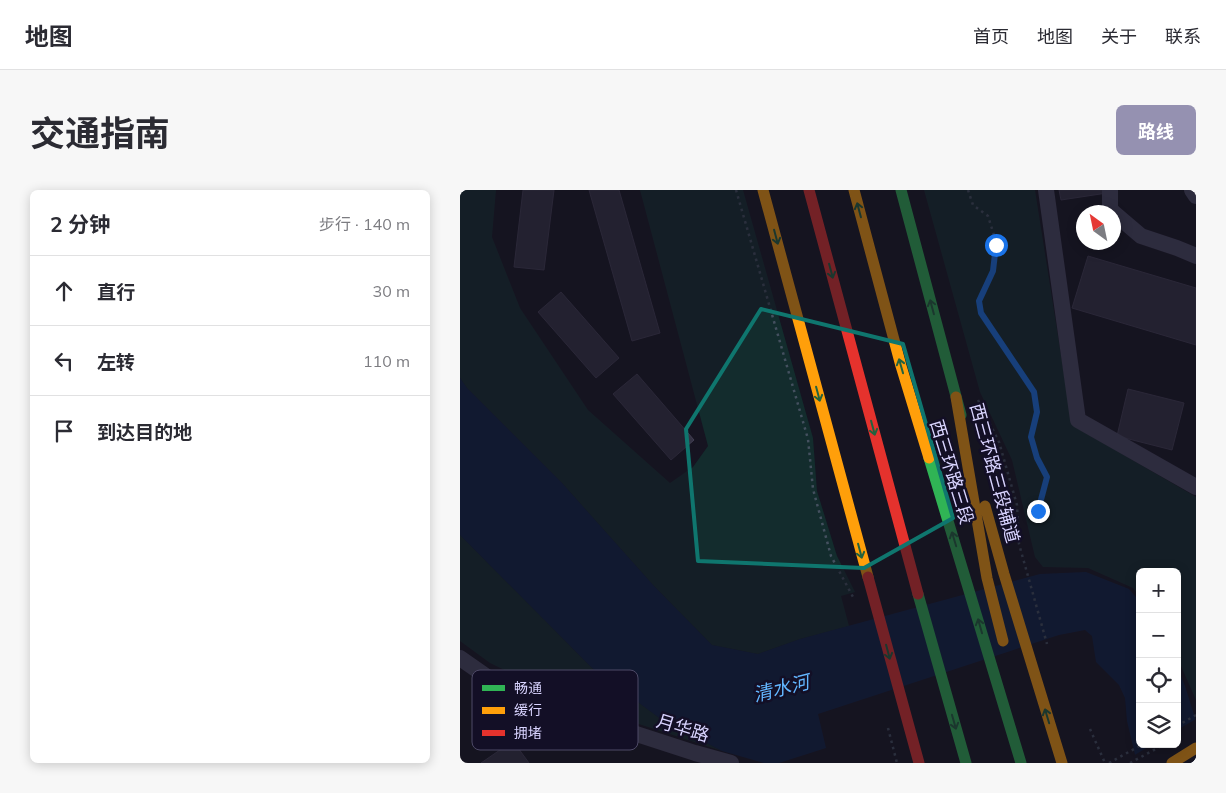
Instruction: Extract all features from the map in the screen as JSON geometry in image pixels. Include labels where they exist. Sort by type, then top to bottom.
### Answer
[{"type":"main road","points":[[763,190],[919,763]]},
{"type":"main road","points":[[809,190],[919,599],[966,763]]},
{"type":"main road","name":"西三环路三段","points":[[854,190],[901,366],[1022,763]]},
{"type":"main road","name":"西三环路三段辅道","points":[[901,190],[1004,574],[1062,763]]},
{"type":"main road","points":[[956,397],[987,578],[1006,650]]},
{"type":"main road","points":[[1014,697],[1022,763]]},
{"type":"main road","points":[[1172,763],[1196,748]]},
{"type":"street","points":[[1046,190],[1078,420],[1196,488]]},
{"type":"street","points":[[1110,190],[1110,205]]},
{"type":"street","points":[[1192,190],[1196,196]]},
{"type":"street","points":[[1121,220],[1141,236],[1196,256]]},
{"type":"street","name":"月华路","points":[[460,658],[477,670]]},
{"type":"street","name":"月华路","points":[[638,734],[727,761]]},
{"type":"path","points":[[736,190],[808,439],[814,489],[831,556],[853,597]]},
{"type":"path","points":[[968,190],[973,205],[988,216],[996,245],[993,271],[979,301],[981,313],[1034,392],[1037,412],[1031,437],[1037,458],[1047,477],[1038,511]]},
{"type":"path","points":[[976,396],[999,442],[1017,505],[1019,544],[1047,647]]},
{"type":"path","points":[[1181,724],[1196,716]]},
{"type":"path","points":[[886,721],[897,763]]},
{"type":"path","points":[[1090,729],[1107,763],[1136,748]]},
{"type":"path","points":[[1130,763],[1157,748]]},
{"type":"highlighted area","points":[[761,309],[903,344],[953,518],[864,568],[698,561],[686,429]]},
{"type":"green space","points":[[460,190],[496,190],[492,237],[520,308],[588,410],[670,483],[693,467],[708,446],[640,190],[743,190],[813,438],[817,491],[837,556],[855,592],[841,596],[849,626],[800,639],[758,654],[712,645],[654,586],[562,483],[467,388],[460,378]]},
{"type":"green space","points":[[924,190],[1035,190],[1072,425],[1196,497],[1196,700],[1181,666],[1181,568],[1136,568],[1136,592],[1133,588],[1088,568],[1043,567],[1035,557],[1012,460],[980,392]]},
{"type":"green space","points":[[460,535],[595,670],[505,670],[490,663],[460,641]]},
{"type":"green space","points":[[638,702],[662,720],[722,751],[638,724]]},
{"type":"water","name":"清水河","points":[[460,378],[467,388],[562,483],[654,586],[712,645],[758,654],[800,639],[1040,574],[1086,572],[1129,589],[1136,597],[1136,748],[1181,748],[1181,676],[1196,721],[1196,763],[1137,763],[1127,721],[1125,698],[1119,685],[1096,662],[1092,636],[1085,630],[1059,635],[818,714],[826,748],[779,763],[764,763],[722,751],[662,720],[638,702],[638,670],[595,670],[460,535]]},
{"type":"pier","points":[[1196,719],[1196,763],[1135,763],[1133,756],[1146,748],[1181,748],[1181,728]]},
{"type":"building","points":[[523,190],[554,190],[544,270],[514,267]]},
{"type":"building","points":[[589,190],[619,190],[660,333],[632,341]]},
{"type":"building","points":[[1059,190],[1107,190],[1107,193],[1061,200]]},
{"type":"building","points":[[1088,256],[1196,288],[1196,345],[1072,308]]},
{"type":"building","points":[[561,292],[619,358],[596,378],[538,312]]},
{"type":"building","points":[[637,374],[694,440],[671,460],[613,394]]},
{"type":"building","points":[[1128,389],[1184,403],[1172,450],[1117,436]]},
{"type":"building","points":[[500,750],[520,750],[529,763],[481,763]]},
{"type":"traffic: fast","points":[[901,190],[961,415]]},
{"type":"traffic: fast","points":[[929,458],[1021,763]]},
{"type":"traffic: fast","points":[[918,594],[966,763]]},
{"type":"traffic: slow","points":[[763,190],[868,577]]},
{"type":"traffic: slow","points":[[854,190],[901,366],[929,458]]},
{"type":"traffic: slow","points":[[956,397],[987,578],[1003,641]]},
{"type":"traffic: slow","points":[[985,506],[1062,763]]},
{"type":"traffic: slow","points":[[1172,763],[1196,748]]},
{"type":"traffic: jam","points":[[809,190],[918,594]]},
{"type":"traffic: jam","points":[[868,577],[919,763]]},
{"type":"route","points":[[996,245],[993,271],[979,301],[981,313],[1034,392],[1037,412],[1031,437],[1037,458],[1047,477],[1038,511]]}]
